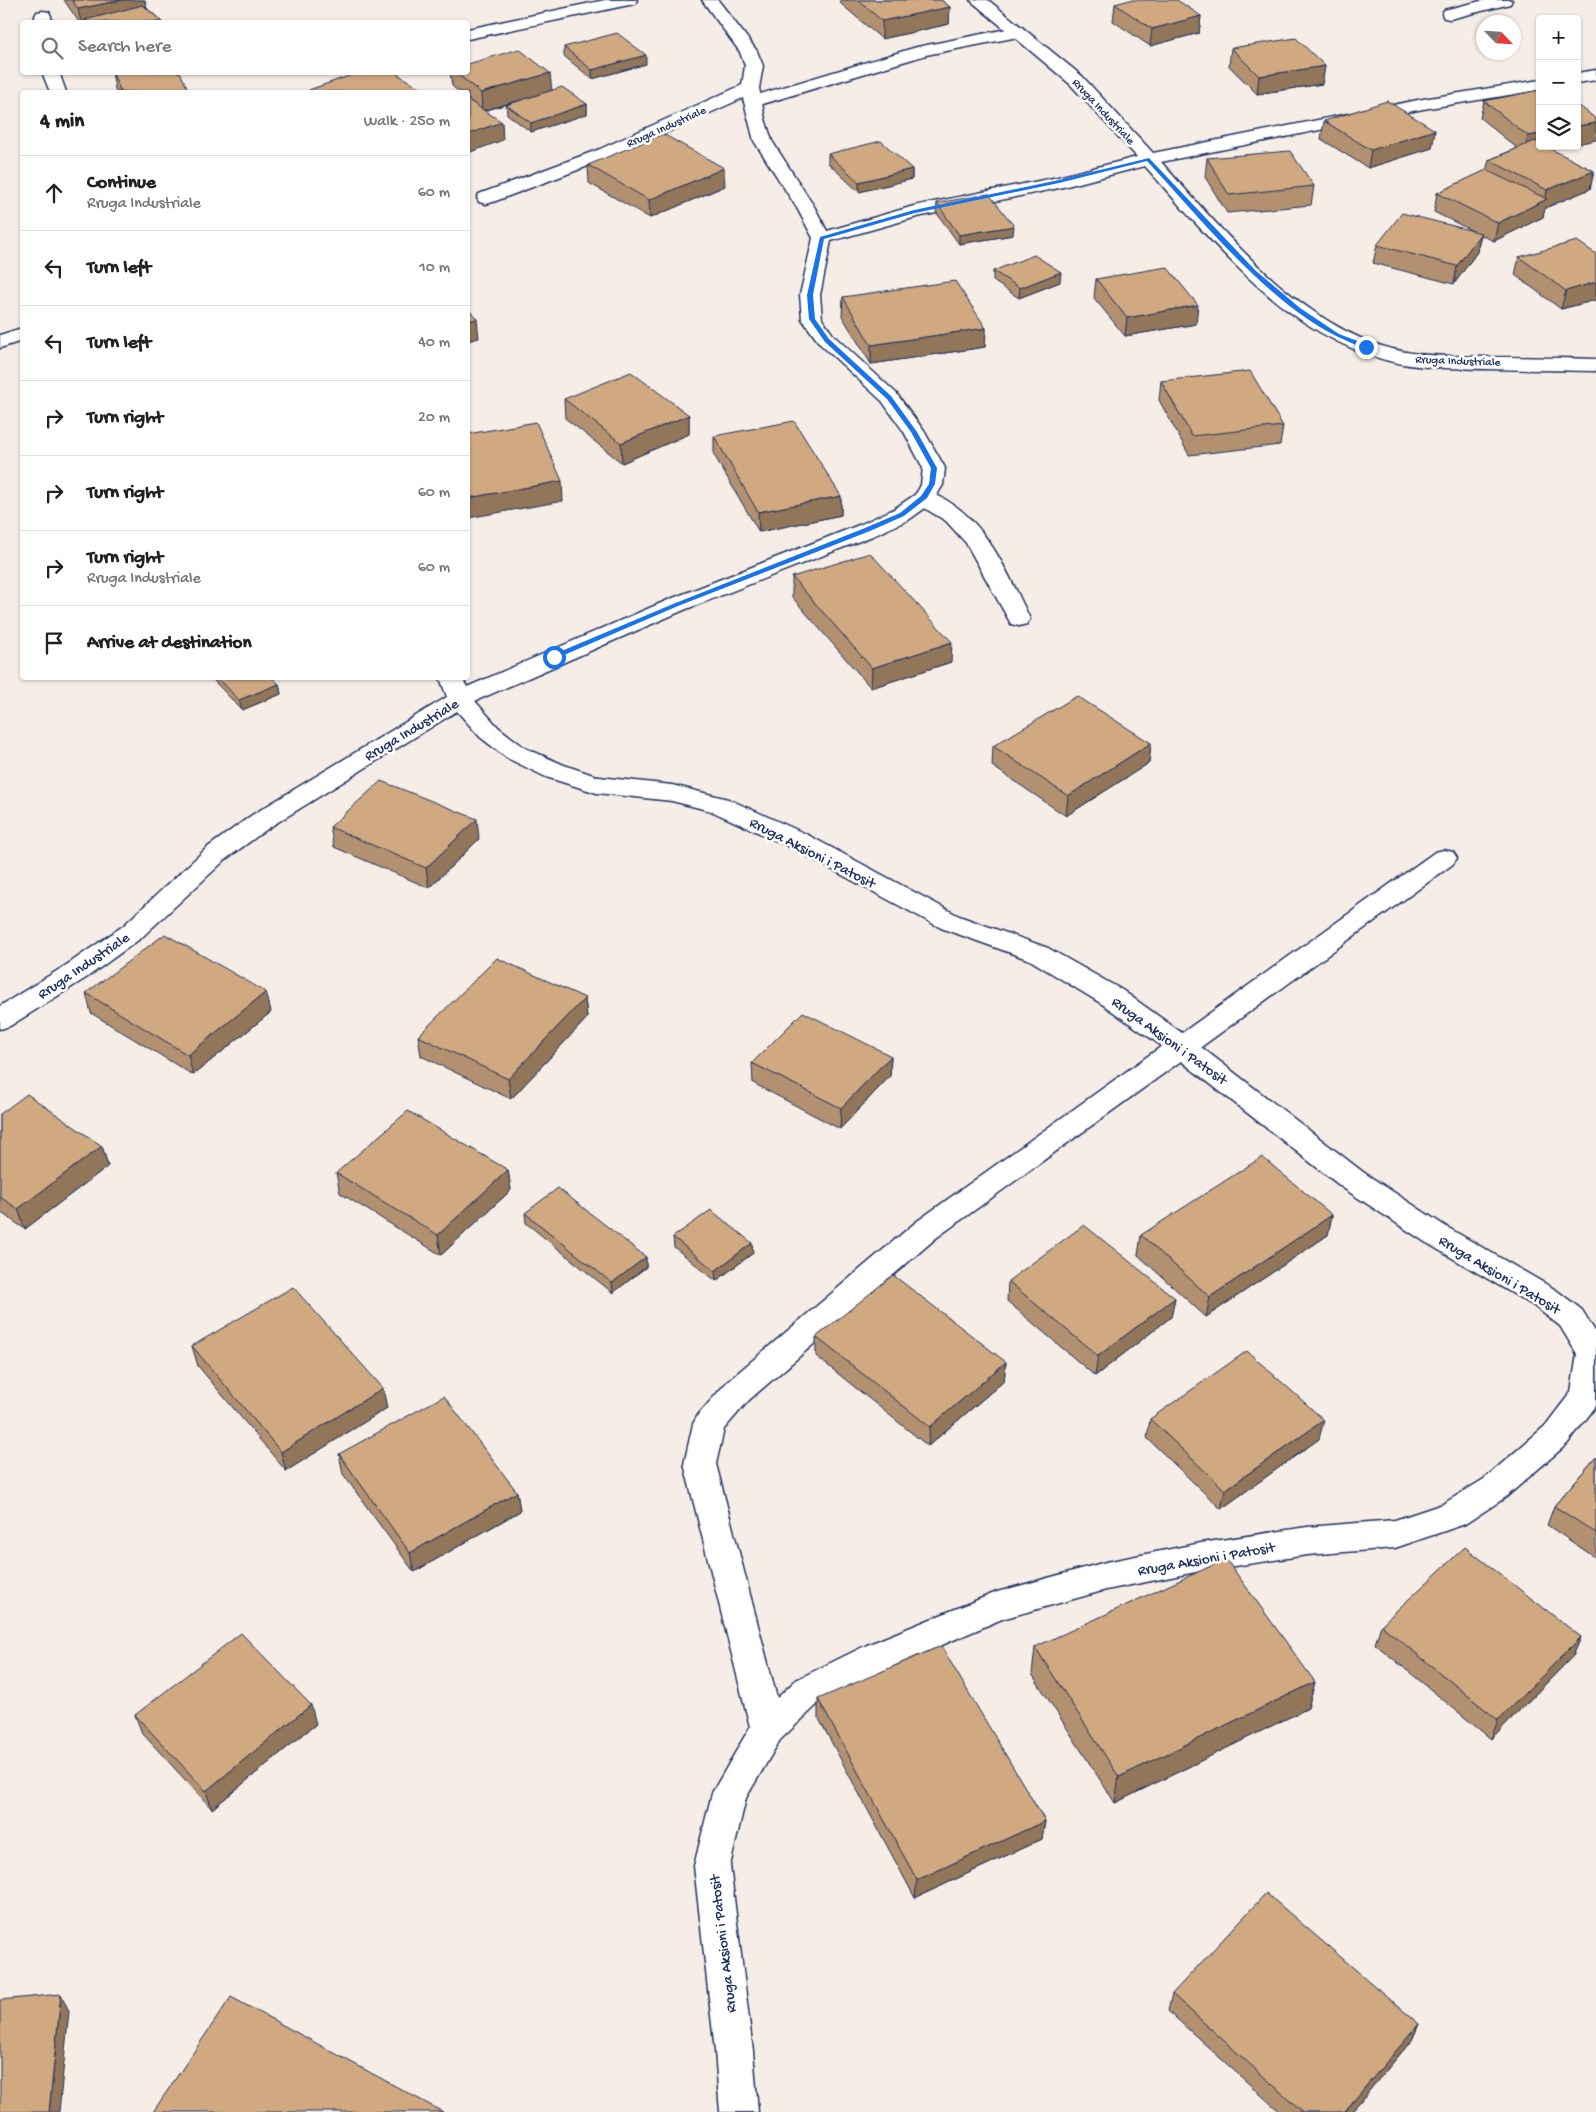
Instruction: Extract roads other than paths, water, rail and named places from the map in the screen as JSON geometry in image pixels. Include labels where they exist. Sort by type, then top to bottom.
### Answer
[{"type":"street","points":[[470,34],[629,0]]},
{"type":"street","points":[[710,0],[748,51],[754,66],[752,95],[763,141],[806,208],[822,238],[810,295],[812,319],[827,340],[889,397],[914,432],[934,468],[932,484],[924,498],[953,516],[969,533],[990,564],[1019,619]]},
{"type":"street","name":"Rruga Industriale","points":[[978,0],[1076,80],[1254,272],[1298,309],[1337,335],[1366,347],[1404,358],[1440,362],[1596,365]]},
{"type":"street","points":[[1450,14],[1504,0]]},
{"type":"street","name":"Rruga Industriale","points":[[486,198],[752,95],[914,54],[1017,32]]},
{"type":"street","points":[[51,75],[57,90]]},
{"type":"street","points":[[1581,77],[1596,75]]},
{"type":"street","points":[[822,238],[914,212],[1059,182],[1149,159],[1423,104],[1536,86]]},
{"type":"street","points":[[0,342],[20,335]]},
{"type":"street","name":"Rruga Industriale","points":[[0,1019],[77,971],[132,932],[217,853],[456,688],[867,530],[902,514],[924,498]]},
{"type":"street","name":"Rruga Aksioni i Patosit","points":[[456,688],[489,732],[516,753],[555,771],[597,785],[672,793],[719,805],[797,840],[950,922],[1039,954],[1112,997],[1181,1046],[1354,1180],[1435,1234],[1545,1298],[1571,1318],[1592,1353],[1586,1396],[1550,1441],[1495,1488],[1454,1514],[1395,1534],[1307,1541],[1201,1557],[1106,1576],[997,1606],[879,1656],[808,1691],[768,1729],[730,1793],[712,1866],[734,2051],[739,2112]]},
{"type":"street","points":[[768,1729],[700,1464],[709,1424],[738,1391],[926,1230],[1444,858]]}]
